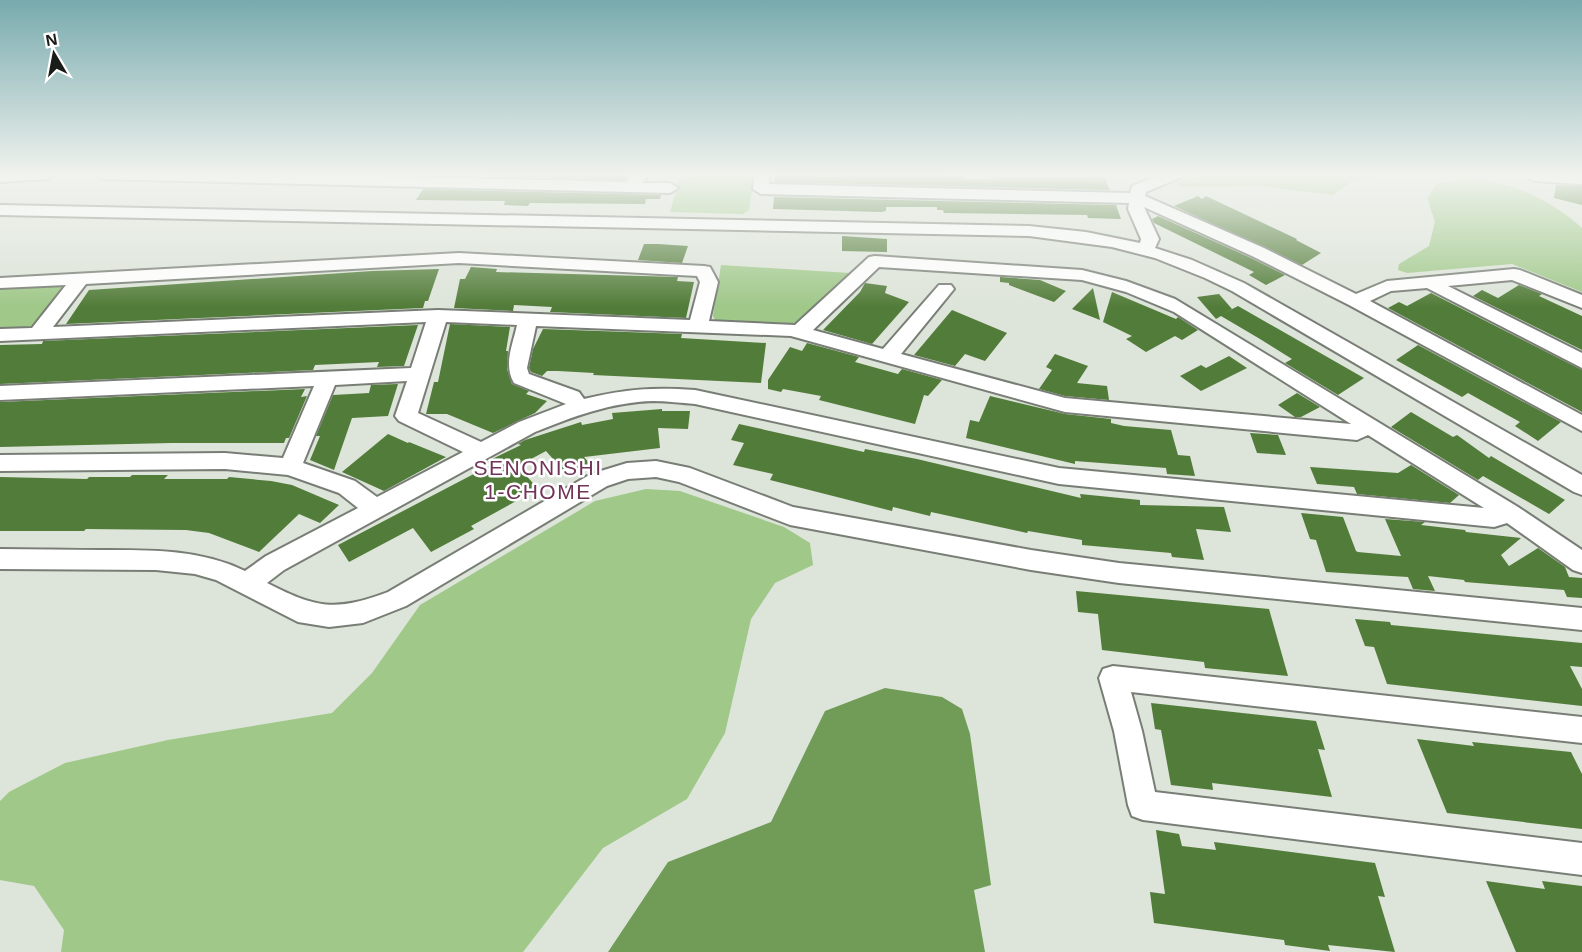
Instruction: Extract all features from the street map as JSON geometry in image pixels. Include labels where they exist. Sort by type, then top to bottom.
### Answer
[{"type":"street","points":[[425,218],[1029,231],[1072,234],[1118,241],[1191,264],[1238,287],[1582,486]]},
{"type":"street","points":[[756,225],[757,218]]},
{"type":"street","points":[[1140,218],[1150,239],[1146,249]]},
{"type":"street","points":[[1183,218],[1258,252],[1356,301],[1582,424]]},
{"type":"street","points":[[0,283],[459,258],[704,271],[709,282],[698,327]]},
{"type":"street","points":[[799,332],[875,261],[1082,275],[1113,281],[1146,292],[1181,308],[1510,513],[1582,562]]},
{"type":"street","points":[[1356,301],[1388,286],[1514,274],[1582,302]]},
{"type":"street","points":[[38,333],[80,279]]},
{"type":"street","points":[[1431,282],[1442,290],[1582,361]]},
{"type":"street","points":[[889,355],[945,289]]},
{"type":"street","points":[[438,316],[406,416],[467,443],[480,453]]},
{"type":"street","points":[[0,335],[438,316],[791,330],[1065,405],[1357,432],[1368,425]]},
{"type":"street","points":[[528,320],[517,369],[521,378],[572,397],[578,407]]},
{"type":"street","points":[[0,393],[420,374]]},
{"type":"street","points":[[290,466],[328,377]]},
{"type":"street","points":[[246,584],[275,563],[526,427],[578,407],[613,399],[652,394],[695,397],[1059,476],[1494,518],[1510,513]]},
{"type":"street","points":[[0,463],[225,461],[290,466],[347,487],[376,509]]},
{"type":"street","points":[[0,559],[156,560],[195,564],[223,572],[298,611],[329,616],[363,612],[397,599],[599,480],[627,471],[656,469],[682,474],[790,516],[1031,560],[1119,573],[1582,619]]},
{"type":"street","points":[[1582,730],[1113,678],[1128,731],[1143,805],[1582,859]]},
{"type":"shaded area","points":[[1434,218],[1571,218],[1582,228],[1582,292],[1512,264],[1407,273],[1398,270],[1399,264],[1429,246]]},
{"type":"shaded area","points":[[721,265],[850,273],[800,321],[783,326],[717,324],[713,316]]},
{"type":"shaded area","points":[[71,283],[50,313],[36,324],[0,330],[0,286]]},
{"type":"shaded area","points":[[646,489],[680,491],[784,527],[810,543],[813,565],[775,583],[751,619],[725,733],[687,799],[603,848],[523,952],[61,952],[64,930],[34,886],[0,880],[0,801],[9,792],[65,763],[168,740],[332,713],[372,673],[420,605],[595,501]]},
{"type":"shaded area","points":[[885,688],[942,697],[962,709],[970,734],[991,885],[974,890],[985,952],[608,952],[668,862],[771,822],[825,711]]},
{"type":"building","points":[[1163,218],[1285,275],[1266,285],[1249,275],[1254,272],[1154,223],[1152,219]]},
{"type":"building","points":[[1201,218],[1253,218],[1321,253],[1302,265]]},
{"type":"building","points":[[842,236],[887,239],[887,252],[842,251]]},
{"type":"building","points":[[644,244],[688,246],[682,263],[638,260]]},
{"type":"building","points":[[471,267],[497,269],[496,272],[678,277],[677,281],[694,282],[686,318],[550,312],[552,307],[514,305],[513,311],[454,308],[460,279],[465,279]]},
{"type":"building","points":[[439,269],[428,301],[425,301],[423,308],[66,324],[89,290],[372,271]]},
{"type":"building","points":[[1000,277],[1040,280],[1066,291],[1054,302],[1009,285],[1009,283],[1000,282]]},
{"type":"building","points":[[865,283],[887,286],[885,293],[909,302],[872,344],[823,330],[860,292]]},
{"type":"building","points":[[1519,285],[1542,294],[1539,296],[1582,316],[1582,350],[1473,296],[1482,290],[1498,298]]},
{"type":"building","points":[[1093,288],[1100,320],[1072,309]]},
{"type":"building","points":[[1112,292],[1176,319],[1178,317],[1198,330],[1182,340],[1175,336],[1146,352],[1126,339],[1132,336],[1103,322]]},
{"type":"building","points":[[1431,293],[1582,370],[1582,412],[1388,308],[1399,302],[1407,306]]},
{"type":"building","points":[[1219,294],[1232,309],[1221,315],[1238,306],[1364,378],[1338,395],[1285,363],[1292,359],[1260,339],[1221,316],[1216,319],[1197,297]]},
{"type":"building","points":[[952,310],[1007,333],[985,361],[965,354],[955,366],[914,355]]},
{"type":"building","points":[[450,324],[510,327],[506,351],[508,351],[507,369],[512,384],[529,391],[526,394],[547,401],[535,413],[493,433],[447,414],[426,414],[434,382],[438,382]]},
{"type":"building","points":[[418,325],[404,366],[377,367],[379,362],[315,365],[313,370],[0,384],[0,345],[42,344],[43,341]]},
{"type":"building","points":[[543,329],[682,334],[681,338],[766,343],[761,383],[593,375],[594,373],[558,371],[547,371],[542,376],[531,372],[529,368],[533,349]]},
{"type":"building","points":[[807,343],[859,357],[855,362],[898,374],[902,369],[942,380],[928,396],[924,395],[915,424],[819,400],[821,396],[783,389],[781,392],[768,389],[768,380],[790,347],[802,351]]},
{"type":"building","points":[[1418,345],[1561,422],[1538,441],[1515,426],[1520,422],[1468,393],[1462,397],[1396,360]]},
{"type":"building","points":[[1055,354],[1088,366],[1077,383],[1107,386],[1109,400],[1065,396],[1039,389],[1052,370],[1046,367]]},
{"type":"building","points":[[1229,356],[1247,368],[1201,391],[1180,376],[1201,365],[1206,368]]},
{"type":"building","points":[[398,384],[388,416],[352,418],[334,470],[310,460],[320,436],[316,436],[333,395],[369,393],[371,385]]},
{"type":"building","points":[[305,389],[301,397],[307,396],[289,438],[286,438],[284,443],[0,447],[0,402]]},
{"type":"building","points":[[1297,393],[1320,407],[1301,417],[1295,417],[1278,405]]},
{"type":"building","points":[[990,396],[1065,414],[1111,419],[1111,423],[1124,426],[1171,430],[1178,455],[1190,456],[1195,476],[1167,474],[1166,468],[1075,461],[1075,464],[966,438],[970,420],[979,422]]},
{"type":"building","points":[[662,409],[662,411],[690,411],[688,429],[658,428],[660,448],[584,457],[590,464],[568,476],[546,451],[518,466],[538,489],[471,526],[474,529],[431,552],[413,528],[349,562],[338,545],[489,466],[486,462],[521,445],[518,444],[525,440],[581,422],[582,425],[613,419],[612,413]]},
{"type":"building","points":[[1411,412],[1453,437],[1457,435],[1489,458],[1491,456],[1565,500],[1549,514],[1483,476],[1478,480],[1391,427]]},
{"type":"building","points":[[739,424],[864,452],[865,449],[917,459],[1081,498],[1080,494],[1140,500],[1140,505],[1224,507],[1231,532],[1196,529],[1204,560],[1172,557],[1171,553],[1082,545],[1082,540],[1028,531],[1027,533],[931,512],[930,516],[893,507],[892,511],[770,480],[773,474],[733,465],[744,443],[731,440]]},
{"type":"building","points":[[1250,433],[1278,435],[1286,455],[1257,453]]},
{"type":"building","points":[[388,434],[446,457],[384,491],[342,472]]},
{"type":"building","points":[[1411,465],[1459,495],[1450,503],[1357,494],[1354,487],[1317,484],[1310,467],[1398,473]]},
{"type":"building","points":[[132,475],[168,475],[164,479],[227,479],[229,477],[271,481],[292,485],[339,505],[320,523],[299,514],[259,552],[209,533],[186,530],[0,531],[0,477],[87,479],[89,477],[130,477]]},
{"type":"building","points":[[1301,513],[1343,517],[1358,552],[1401,556],[1385,519],[1425,522],[1421,525],[1521,538],[1501,555],[1509,566],[1538,548],[1565,567],[1569,577],[1582,578],[1582,598],[1567,597],[1564,590],[1465,582],[1464,580],[1428,576],[1435,591],[1413,589],[1408,577],[1326,572],[1316,540],[1310,539]]},
{"type":"building","points":[[1076,591],[1269,609],[1288,676],[1205,668],[1204,662],[1102,650],[1098,614],[1078,612]]},
{"type":"building","points":[[1355,619],[1390,622],[1391,625],[1582,643],[1582,667],[1570,666],[1582,689],[1582,706],[1387,684],[1374,647],[1365,646]]},
{"type":"building","points":[[1151,703],[1316,721],[1325,750],[1318,749],[1332,797],[1212,783],[1213,790],[1171,785],[1161,730],[1155,729]]},
{"type":"building","points":[[1417,739],[1474,746],[1472,742],[1571,752],[1582,774],[1582,829],[1447,813]]},
{"type":"building","points":[[1156,830],[1179,834],[1182,846],[1216,850],[1214,842],[1375,863],[1385,897],[1378,896],[1395,952],[1328,945],[1330,951],[1285,945],[1284,940],[1154,923],[1150,892],[1165,894]]},
{"type":"building","points":[[1486,881],[1545,889],[1542,881],[1582,886],[1582,952],[1516,952]]},
{"type":"district","name":"SENONISHI 1-CHOME","points":[[538,479]]}]
